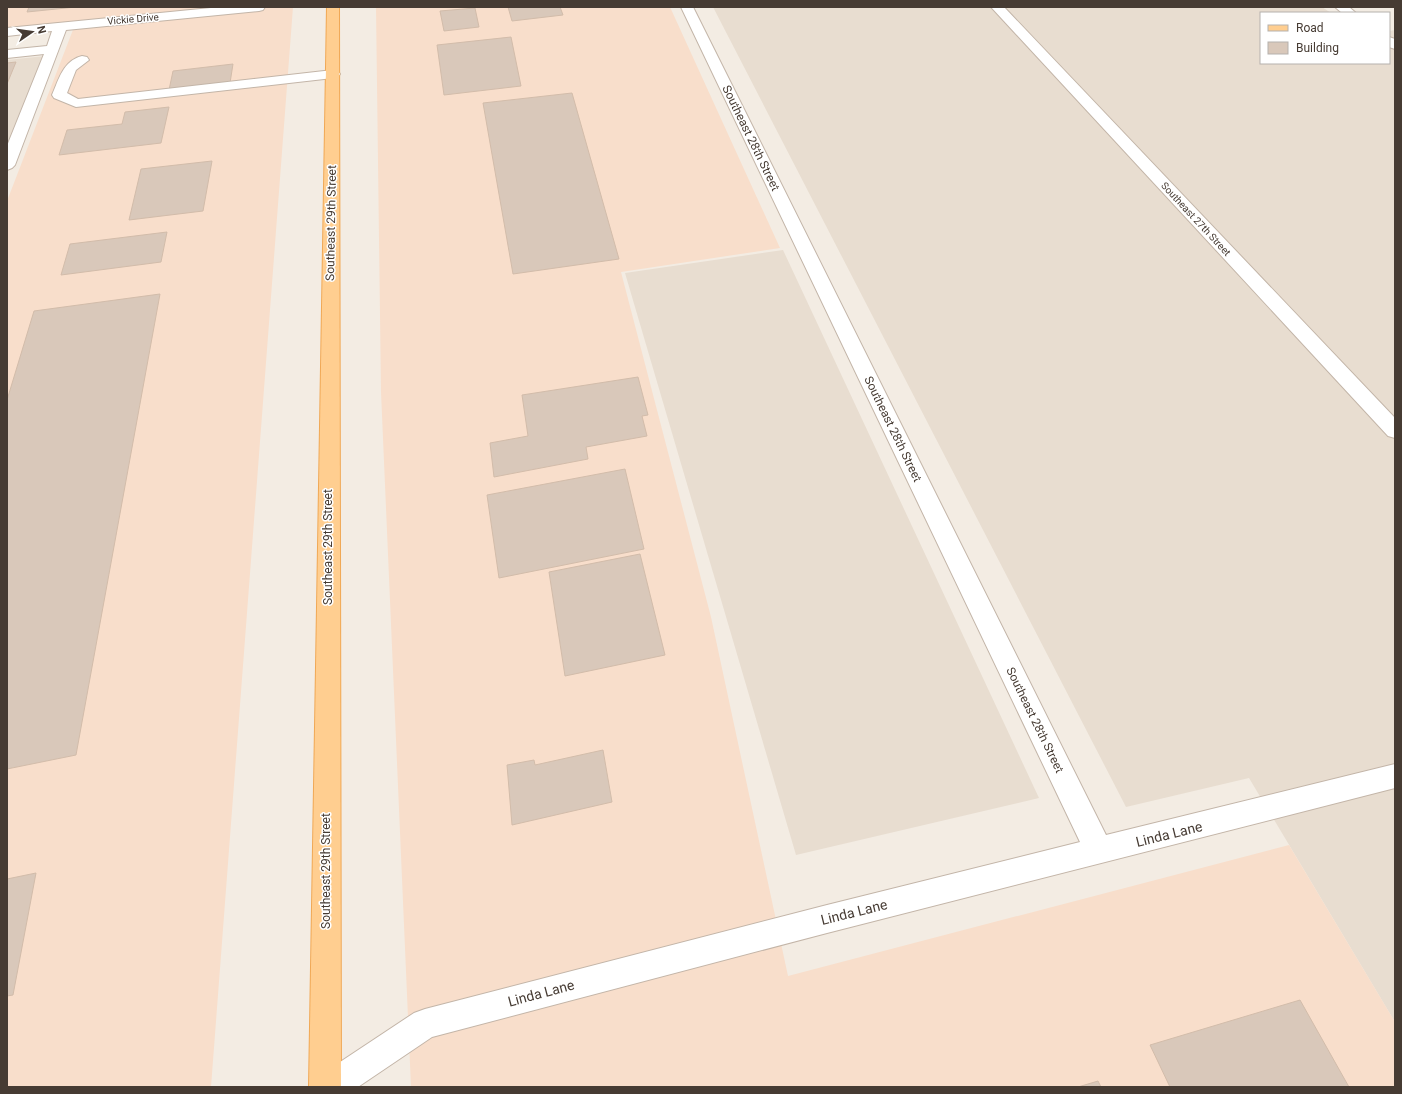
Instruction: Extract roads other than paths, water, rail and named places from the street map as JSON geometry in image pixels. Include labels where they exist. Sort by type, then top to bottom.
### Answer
[{"type":"main road","name":"Southeast 29th Street","points":[[324,1087],[333,7]]},
{"type":"street","name":"Vickie Drive","points":[[7,32],[260,7]]},
{"type":"street","name":"Southeast 28th Street","points":[[687,7],[1099,851]]},
{"type":"street","name":"Southeast 27th Street","points":[[996,7],[1395,431]]},
{"type":"street","points":[[7,165],[60,26]]},
{"type":"street","points":[[7,54],[52,49]]},
{"type":"street","points":[[82,60],[70,68],[59,95],[76,103],[333,74]]},
{"type":"street","name":"Linda Lane","points":[[330,1087],[425,1024],[827,919],[1395,776]]}]
